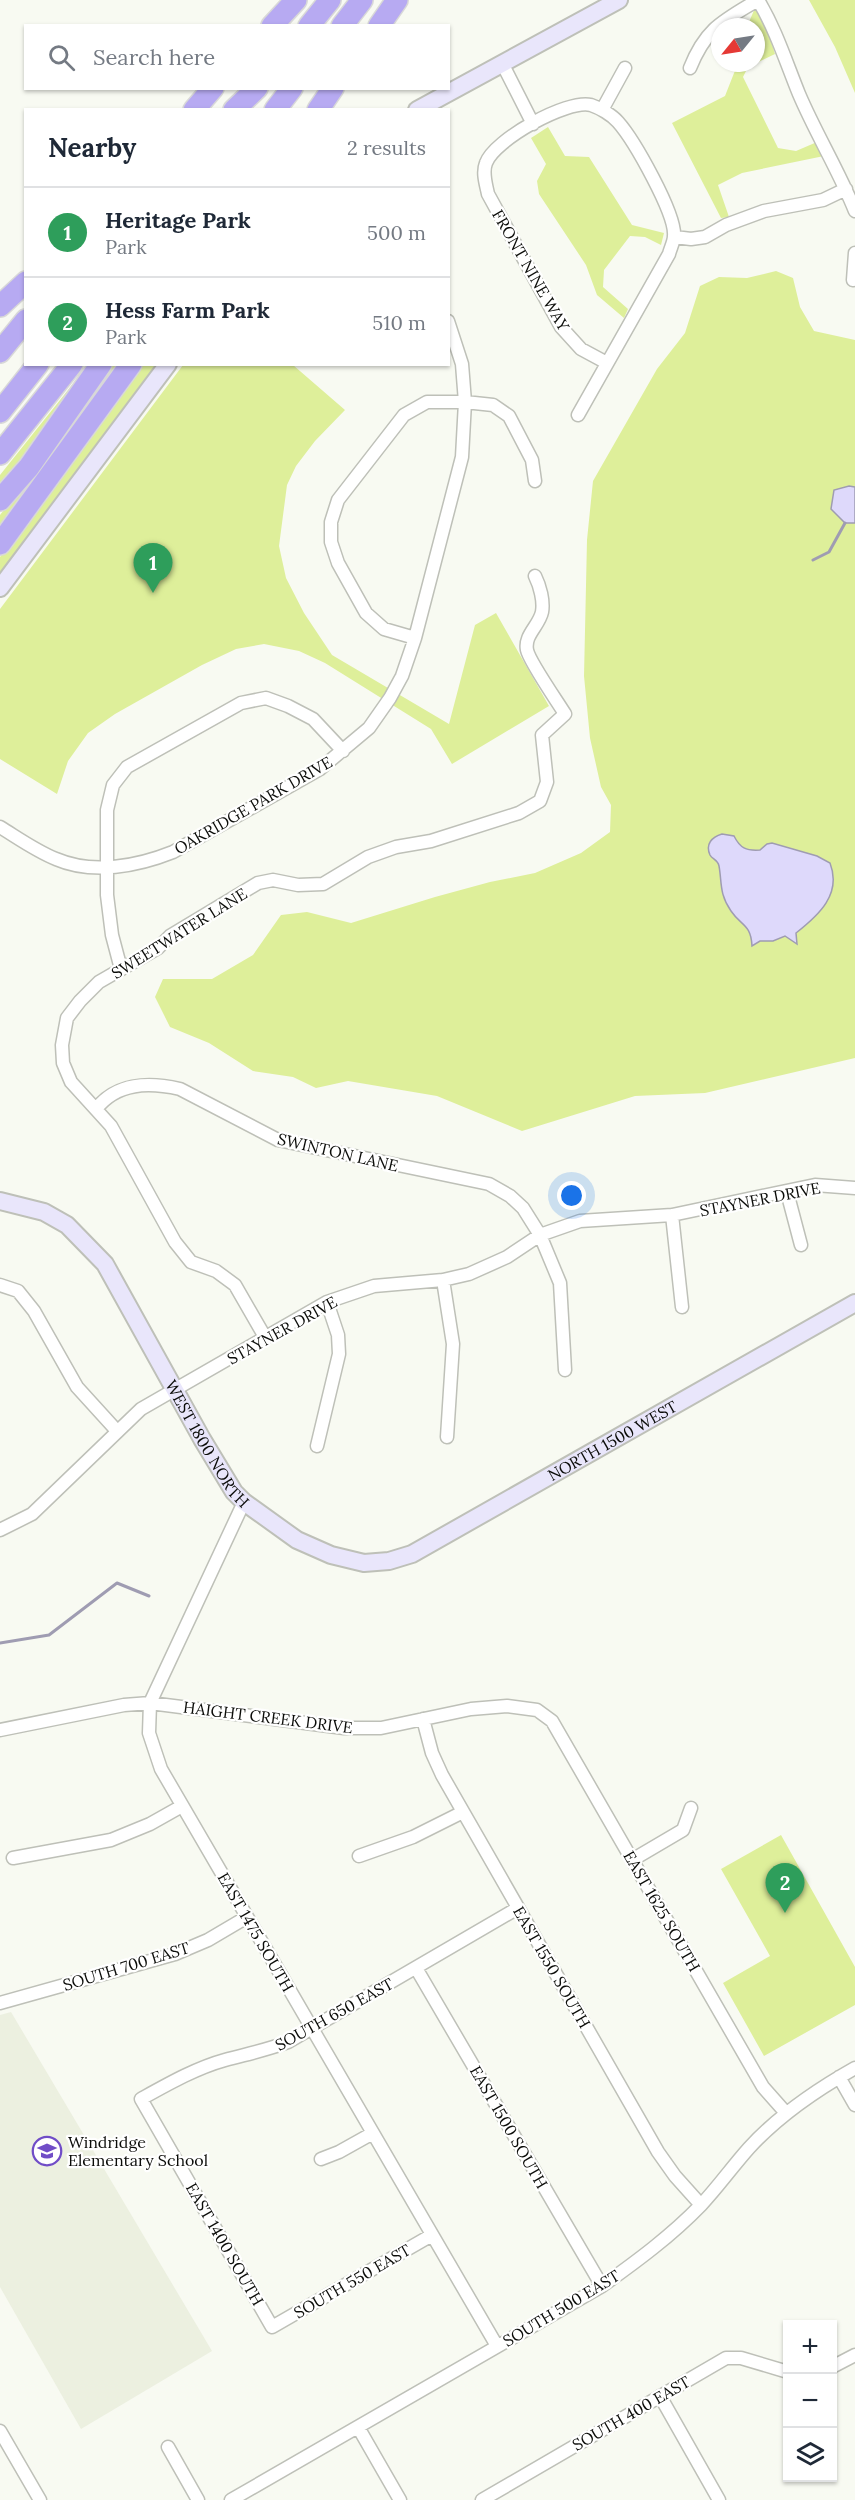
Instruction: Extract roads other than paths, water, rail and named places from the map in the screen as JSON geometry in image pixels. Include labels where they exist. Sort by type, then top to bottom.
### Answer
[{"type":"highway","points":[[274,24],[296,0]]},
{"type":"highway","points":[[311,24],[330,0]]},
{"type":"highway","points":[[344,24],[362,0]]},
{"type":"highway","points":[[380,24],[397,0]]},
{"type":"highway","points":[[196,108],[211,90]]},
{"type":"highway","points":[[236,108],[256,90]]},
{"type":"highway","points":[[243,108],[257,90]]},
{"type":"highway","points":[[277,108],[290,90]]},
{"type":"highway","points":[[319,108],[332,90]]},
{"type":"highway","points":[[0,306],[24,284]]},
{"type":"highway","points":[[0,352],[24,322]]},
{"type":"highway","points":[[0,364],[24,338]]},
{"type":"highway","points":[[0,412],[36,366]]},
{"type":"highway","points":[[0,454],[70,366]]},
{"type":"highway","points":[[0,500],[29,467],[100,366]]},
{"type":"highway","points":[[0,544],[130,366]]},
{"type":"street","points":[[421,108],[619,0]]},
{"type":"street","points":[[690,68],[699,47],[708,34],[723,21],[758,0],[770,21],[800,96],[855,212]]},
{"type":"street","points":[[502,63],[533,124]]},
{"type":"street","points":[[578,415],[669,254],[675,237],[671,215],[642,159],[618,121],[602,110],[625,69]]},
{"type":"street","name":"FRONT NINE WAY","points":[[602,110],[588,105],[557,111],[500,143],[486,162],[484,178],[488,195],[561,327],[581,349],[607,363]]},
{"type":"street","points":[[675,237],[691,239],[705,237],[726,225],[764,211],[823,200],[846,189]]},
{"type":"street","points":[[853,280],[855,253]]},
{"type":"street","name":"OAKRIDGE PARK DRIVE","points":[[0,827],[57,860],[108,867],[150,861],[173,852],[320,769],[369,728],[386,705],[402,676],[462,457],[465,402],[462,364],[450,327]]},
{"type":"street","points":[[0,588],[166,366]]},
{"type":"street","points":[[414,638],[384,629],[366,613],[338,563],[331,542],[331,522],[338,500],[404,415],[427,402],[493,405],[508,416],[532,460],[535,481]]},
{"type":"street","name":"SWEETWATER LANE","points":[[265,1338],[235,1284],[216,1271],[191,1262],[175,1242],[111,1126],[79,1093],[63,1063],[62,1044],[67,1018],[99,982],[158,948],[170,936],[258,883],[273,880],[298,885],[323,884],[368,857],[396,847],[431,841],[508,816],[540,801],[547,782],[542,735],[565,714],[526,649],[529,636],[542,611],[536,576]]},
{"type":"street","points":[[121,969],[111,928],[107,895],[107,810],[113,785],[127,767],[241,703],[266,698],[313,719],[343,751]]},
{"type":"street","name":"SWINTON LANE","points":[[96,1109],[113,1092],[128,1086],[163,1085],[180,1089],[278,1140],[489,1185],[510,1196],[523,1208],[540,1235],[560,1283],[565,1370]]},
{"type":"street","name":"STAYNER DRIVE","points":[[0,1530],[32,1514],[141,1409],[176,1391],[327,1302],[374,1286],[443,1280],[491,1265],[523,1248],[540,1235],[580,1221],[672,1215],[815,1185],[855,1188]]},
{"type":"street","points":[[787,1192],[801,1245]]},
{"type":"street","name":"WEST 1800 NORTH","points":[[0,1201],[44,1212],[67,1225],[105,1264],[234,1492],[244,1502],[297,1540],[331,1555],[364,1563]]},
{"type":"street","points":[[672,1215],[682,1307]]},
{"type":"street","points":[[443,1280],[453,1344],[447,1437]]},
{"type":"street","points":[[0,1285],[18,1291],[34,1311],[77,1387],[117,1431]]},
{"type":"street","points":[[317,1446],[339,1354],[338,1335],[327,1302]]},
{"type":"street","name":"NORTH 1500 WEST","points":[[364,1563],[389,1561],[412,1554],[855,1303]]},
{"type":"street","name":"EAST 1475 SOUTH","points":[[244,1502],[150,1703],[149,1733],[161,1769],[182,1806],[497,2346]]},
{"type":"street","name":"HAIGHT CREEK DRIVE","points":[[0,1730],[124,1705],[150,1703],[344,1728],[381,1728],[471,1709],[507,1706],[537,1710]]},
{"type":"street","name":"EAST 1625 SOUTH","points":[[537,1710],[552,1721],[763,2087],[786,2113]]},
{"type":"street","name":"EAST 1550 SOUTH","points":[[423,1719],[432,1753],[463,1812],[658,2152],[675,2176],[701,2205]]},
{"type":"street","points":[[13,1858],[111,1839],[150,1824],[182,1806]]},
{"type":"street","points":[[632,1860],[683,1830],[691,1808]]},
{"type":"street","points":[[359,1856],[413,1837],[463,1812]]},
{"type":"street","name":"SOUTH 650 EAST","points":[[141,2099],[192,2073],[224,2060],[264,2051],[312,2029],[518,1908]]},
{"type":"street","name":"SOUTH 700 EAST","points":[[0,2003],[175,1954],[208,1940],[247,1917]]},
{"type":"street","name":"EAST 1500 SOUTH","points":[[416,1968],[602,2286]]},
{"type":"street","name":"SOUTH 500 EAST","points":[[231,2500],[602,2286],[650,2253],[701,2205],[750,2147],[786,2113],[855,2068]]},
{"type":"street","points":[[839,2077],[855,2105]]},
{"type":"street","name":"EAST 1400 SOUTH","points":[[141,2099],[272,2327]]},
{"type":"street","points":[[321,2159],[373,2133]]},
{"type":"street","name":"SOUTH 550 EAST","points":[[272,2327],[432,2235]]},
{"type":"street","points":[[837,2364],[855,2355]]},
{"type":"street","name":"SOUTH 400 EAST","points":[[482,2500],[726,2358],[741,2358],[783,2371]]},
{"type":"street","points":[[660,2396],[719,2500]]},
{"type":"street","points":[[357,2427],[400,2500]]},
{"type":"street","points":[[0,2431],[40,2500]]},
{"type":"street","points":[[168,2447],[198,2500]]},
{"type":"waterway","points":[[813,560],[829,552],[845,523]]},
{"type":"waterway","points":[[0,1643],[49,1635],[117,1583],[149,1596]]},
{"type":"place","name":"Heritage Park","points":[[153,593]]},
{"type":"place","name":"Hess Farm Park","points":[[785,1913]]},
{"type":"place","name":"Windridge Elementary School","points":[[47,2151]]}]
